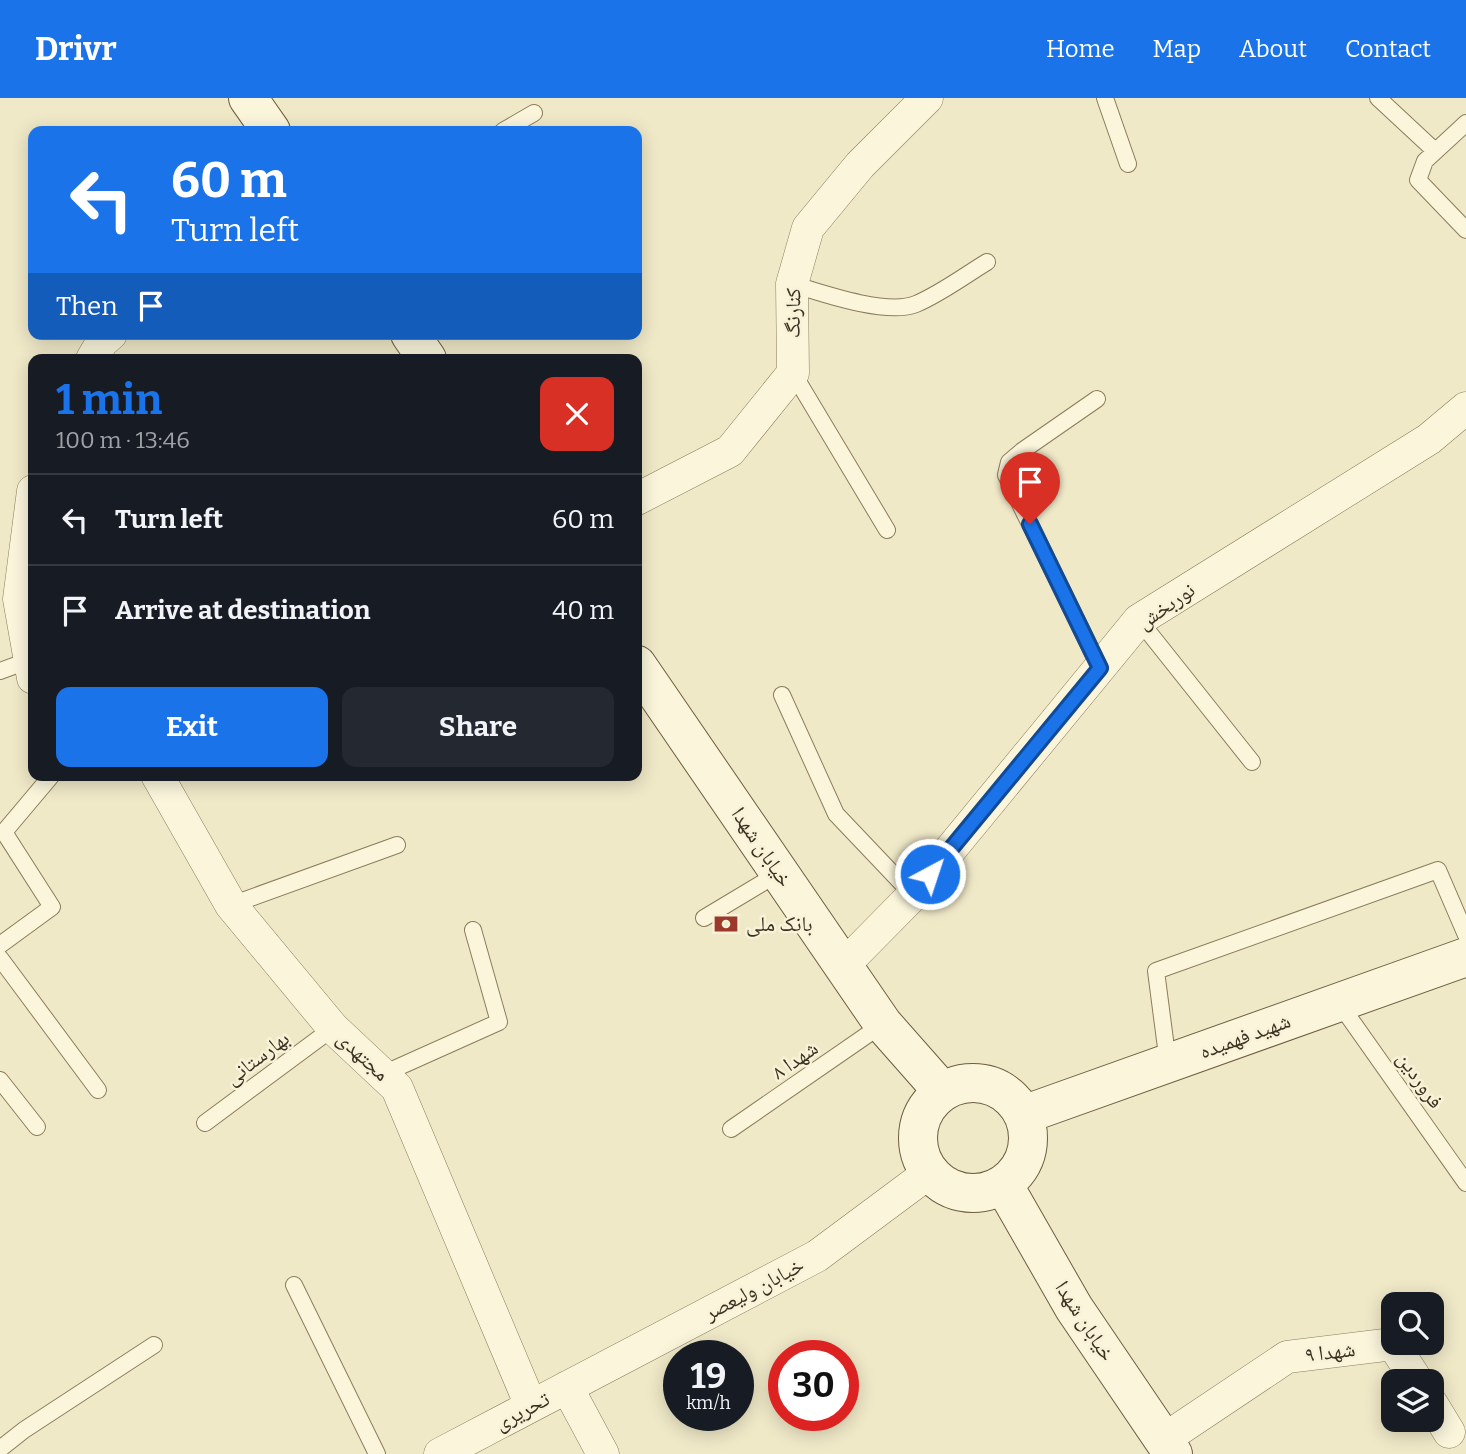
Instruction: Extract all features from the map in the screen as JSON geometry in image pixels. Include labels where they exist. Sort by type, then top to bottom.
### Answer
[{"type":"main road","points":[[248,98],[268,126]]},
{"type":"main road","name":"خیابان شهدا","points":[[642,672],[883,1024],[943,1092]]},
{"type":"main road","name":"شهید فهمیده","points":[[1023,1115],[1466,957]]},
{"type":"main road","points":[[957,1085],[989,1085],[1003,1091],[1015,1102],[1023,1115],[1028,1130],[1028,1146],[1023,1161],[1015,1174],[988,1191],[972,1193],[956,1190],[942,1183],[930,1172],[921,1156],[918,1138],[921,1120],[930,1104],[943,1092],[957,1085]]},
{"type":"main road","name":"خیابان شهدا","points":[[1003,1184],[1074,1308],[1168,1450]]},
{"type":"street","name":"کنارنگ","points":[[793,373],[792,284],[808,228],[860,165],[927,98]]},
{"type":"street","points":[[642,496],[730,451],[793,373]]},
{"type":"street","name":"نوربخش","points":[[843,966],[912,895],[1139,620],[1429,439],[1466,408]]},
{"type":"street","points":[[28,513],[10,593],[28,655]]},
{"type":"street","name":"مجتهدی","points":[[160,781],[230,905],[333,1028],[397,1088],[531,1406]]},
{"type":"street","name":"خیابان ولیعصر","points":[[567,1387],[817,1256],[930,1172]]},
{"type":"street","name":"شهدا ۹","points":[[1168,1450],[1287,1357],[1393,1344],[1409,1369]]},
{"type":"street","points":[[567,1387],[603,1454]]},
{"type":"street","name":"تحریری","points":[[440,1454],[567,1387]]},
{"type":"street","points":[[1444,1424],[1449,1432]]},
{"type":"lane","points":[[1105,98],[1128,164]]},
{"type":"lane","points":[[1378,98],[1434,149]]},
{"type":"lane","points":[[512,126],[534,113]]},
{"type":"lane","points":[[1466,122],[1434,149],[1425,160],[1418,180],[1466,230]]},
{"type":"lane","points":[[792,284],[862,304],[914,306],[987,262]]},
{"type":"lane","points":[[793,373],[887,530]]},
{"type":"lane","points":[[1097,399],[1022,451],[1009,462],[1006,475],[1100,668]]},
{"type":"lane","points":[[1139,620],[1252,762]]},
{"type":"lane","points":[[0,671],[28,669]]},
{"type":"lane","points":[[782,695],[836,814],[912,895]]},
{"type":"lane","points":[[0,945],[52,907],[4,832],[47,781]]},
{"type":"lane","points":[[230,905],[397,845]]},
{"type":"lane","points":[[1168,1063],[1156,971],[1438,870],[1466,935]]},
{"type":"lane","points":[[704,918],[779,873]]},
{"type":"lane","points":[[383,1074],[499,1021],[472,930]]},
{"type":"lane","points":[[0,958],[98,1090]]},
{"type":"lane","name":"فروردین","points":[[1339,1003],[1466,1182]]},
{"type":"lane","name":"شهدا ۸","points":[[732,1129],[883,1024]]},
{"type":"lane","name":"بهارستانی","points":[[205,1123],[333,1028]]},
{"type":"lane","points":[[0,1080],[37,1127]]},
{"type":"lane","points":[[294,1285],[377,1454]]},
{"type":"lane","points":[[0,1449],[24,1430],[154,1345]]},
{"type":"place","name":"بانک ملی","points":[[726,924]]},
{"type":"route","points":[[930,874],[1100,668],[1030,524]]}]
